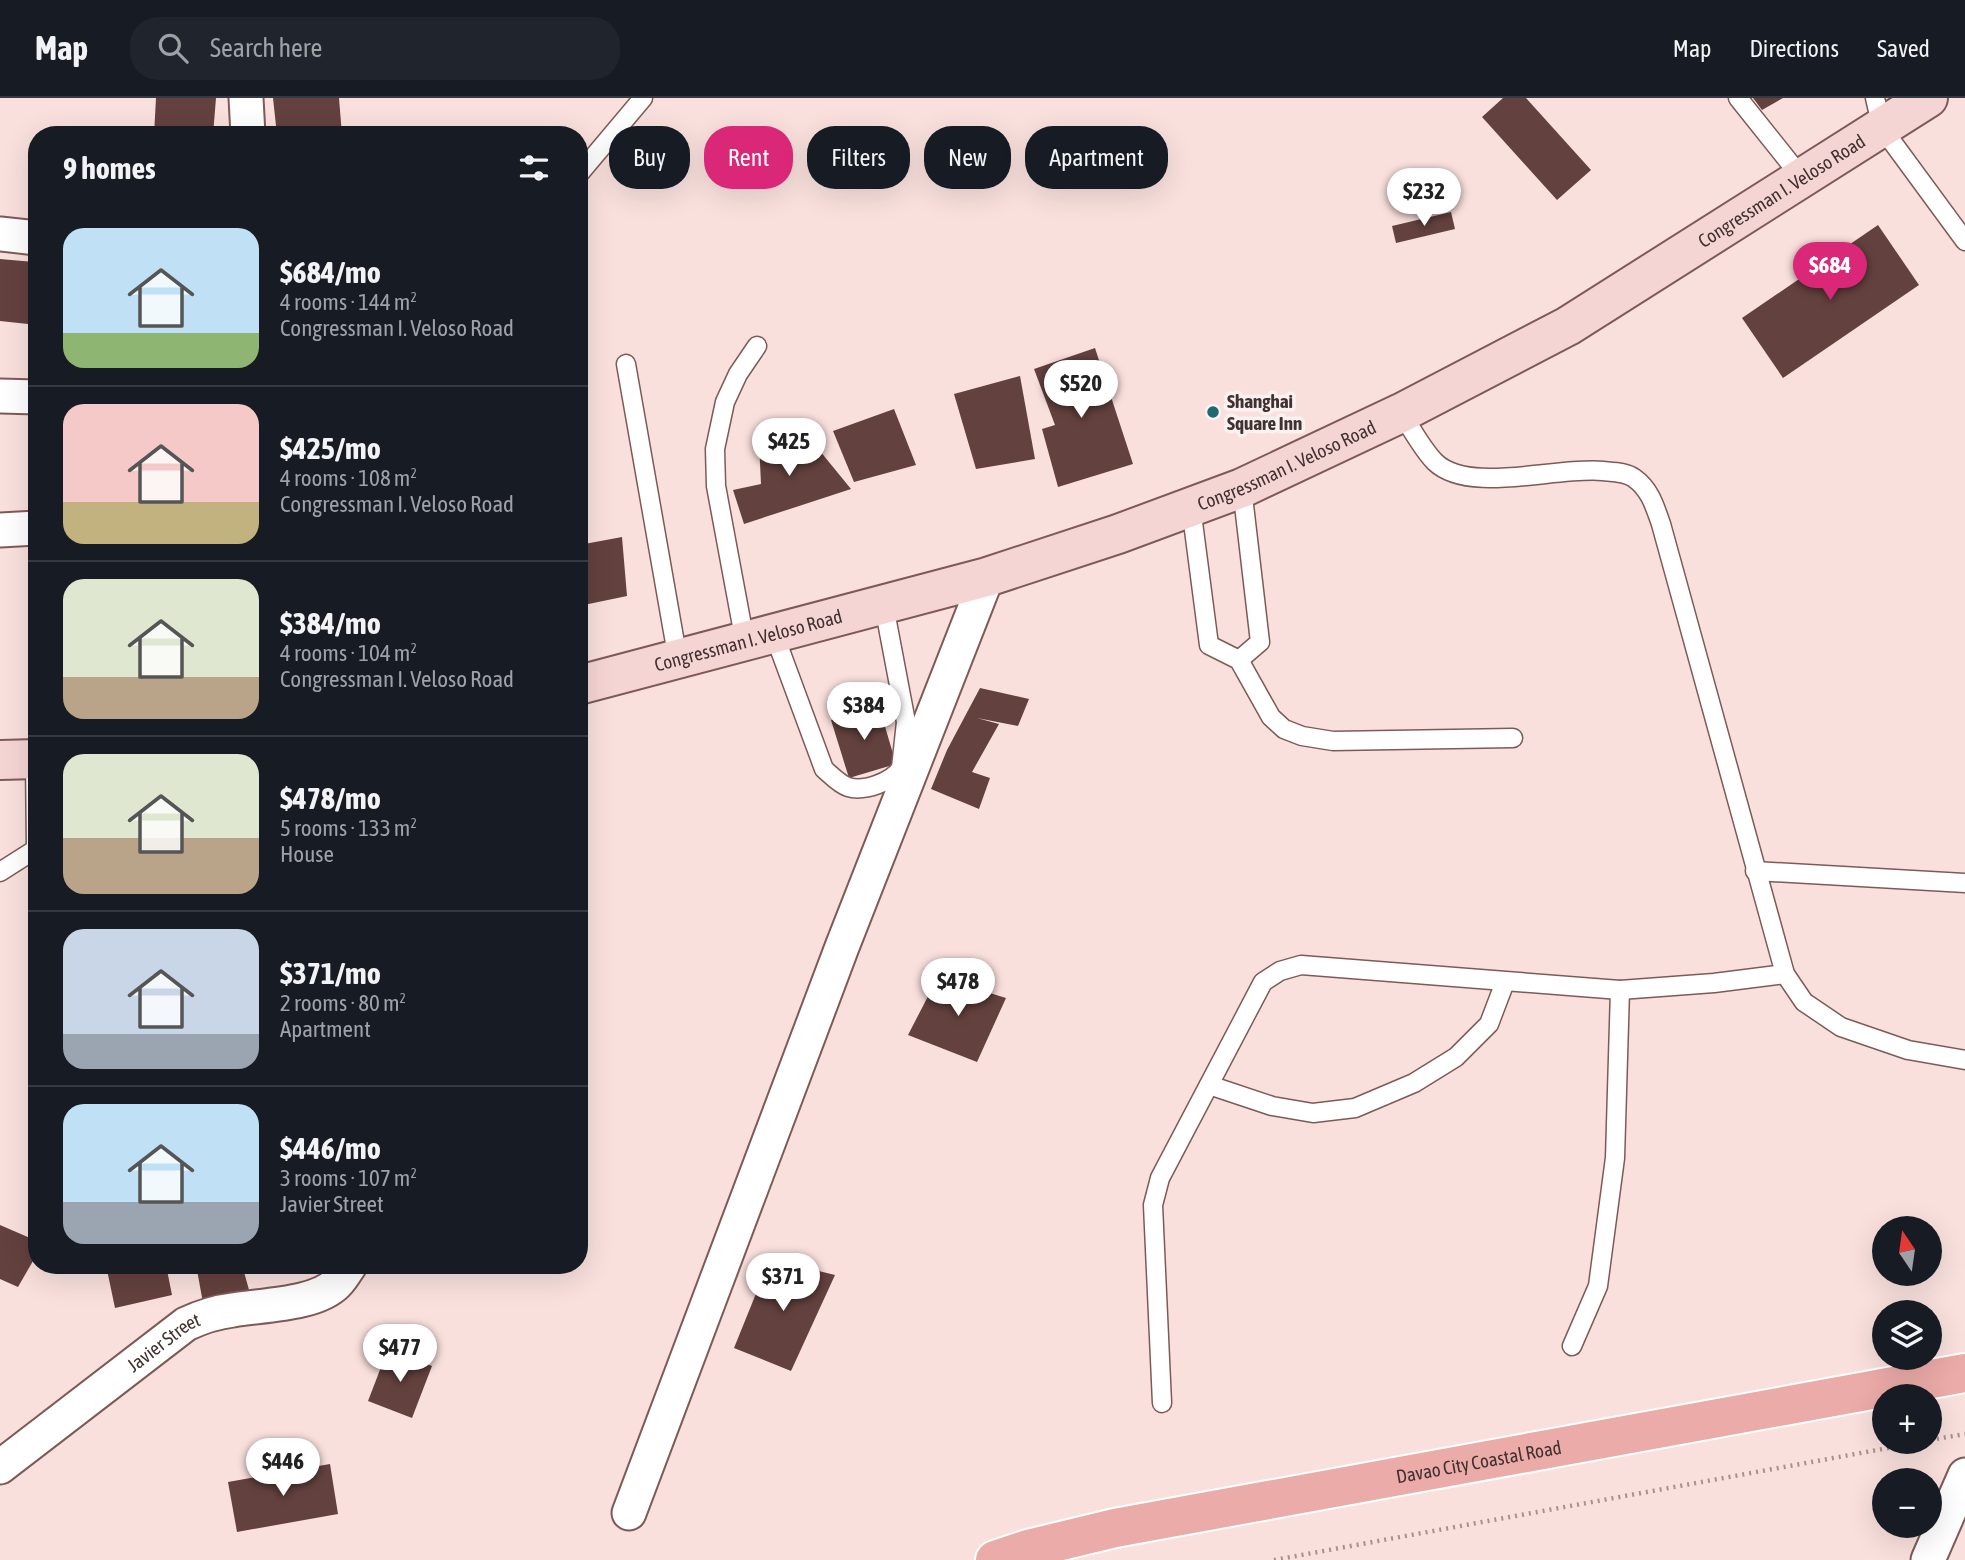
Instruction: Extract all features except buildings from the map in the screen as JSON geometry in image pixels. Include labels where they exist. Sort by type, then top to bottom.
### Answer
[{"type":"main road","name":"Congressman I. Veloso Road","points":[[588,683],[987,577],[1118,534],[1242,488],[1401,413],[1567,326],[1802,178],[1879,113],[1928,98]]},
{"type":"main road","name":"Davao City Coastal Road","points":[[995,1560],[1028,1549],[1115,1528],[1965,1373]]},
{"type":"street","points":[[246,98],[248,126]]},
{"type":"street","points":[[0,234],[28,237]]},
{"type":"street","points":[[0,396],[28,397]]},
{"type":"street","points":[[0,530],[28,528]]},
{"type":"street","points":[[629,1513],[842,947],[987,577]]},
{"type":"street","name":"Javier Street","points":[[0,1467],[186,1324],[230,1310],[316,1295],[336,1284],[343,1274]]},
{"type":"street","points":[[1928,1560],[1965,1475]]},
{"type":"lane","points":[[588,163],[643,98]]},
{"type":"lane","points":[[1738,98],[1802,178]]},
{"type":"lane","points":[[1879,113],[1965,241]]},
{"type":"lane","points":[[757,346],[738,374],[725,402],[715,449],[716,486],[759,638],[824,769],[848,787],[876,785],[889,779],[901,768],[906,722],[884,606]]},
{"type":"lane","points":[[626,364],[678,660]]},
{"type":"lane","points":[[1401,413],[1436,463],[1462,477],[1500,478],[1587,469],[1618,472],[1634,478],[1651,496],[1785,974],[1804,1002],[1841,1027],[1908,1049],[1965,1060]]},
{"type":"lane","points":[[1239,660],[1259,642],[1242,488]]},
{"type":"lane","points":[[1191,507],[1209,645],[1239,660],[1271,717],[1284,729],[1302,736],[1333,741],[1513,738]]},
{"type":"lane","points":[[24,759],[28,789]]},
{"type":"lane","points":[[0,872],[28,854]]},
{"type":"lane","points":[[1755,871],[1965,883]]},
{"type":"lane","points":[[1162,1403],[1153,1205],[1160,1178],[1263,982],[1280,971],[1301,965],[1620,990],[1714,983],[1785,974]]},
{"type":"lane","points":[[1209,1085],[1272,1106],[1313,1113],[1355,1108],[1414,1083],[1456,1057],[1489,1024],[1505,982]]},
{"type":"lane","points":[[1572,1346],[1598,1286],[1612,1184],[1620,990]]},
{"type":"path","points":[[1942,1438],[1965,1434]]},
{"type":"path","points":[[1274,1560],[1872,1451]]},
{"type":"place","name":"Shanghai Square Inn","points":[[1213,412]]}]
